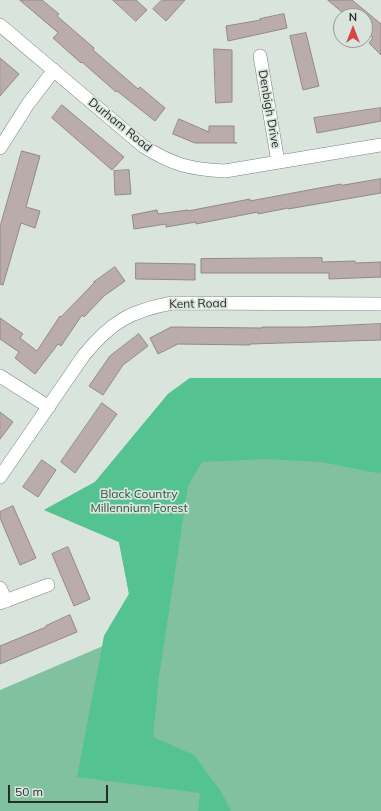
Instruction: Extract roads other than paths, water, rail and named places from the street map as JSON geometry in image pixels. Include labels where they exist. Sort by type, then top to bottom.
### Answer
[{"type":"street","name":"Durham Road","points":[[0,25],[143,146],[160,157],[178,165],[200,170],[224,170],[381,145]]},
{"type":"street","name":"Denbigh Drive","points":[[260,56],[278,162]]},
{"type":"street","points":[[0,148],[28,104],[54,70]]},
{"type":"street","name":"Kent Road","points":[[0,477],[84,355],[96,340],[122,319],[150,308],[172,303],[381,304]]},
{"type":"street","points":[[0,376],[49,407]]},
{"type":"street","points":[[0,588],[3,602],[48,585]]},
{"type":"park label","name":"Black Country Millennium Forest","points":[[139,501]]}]
